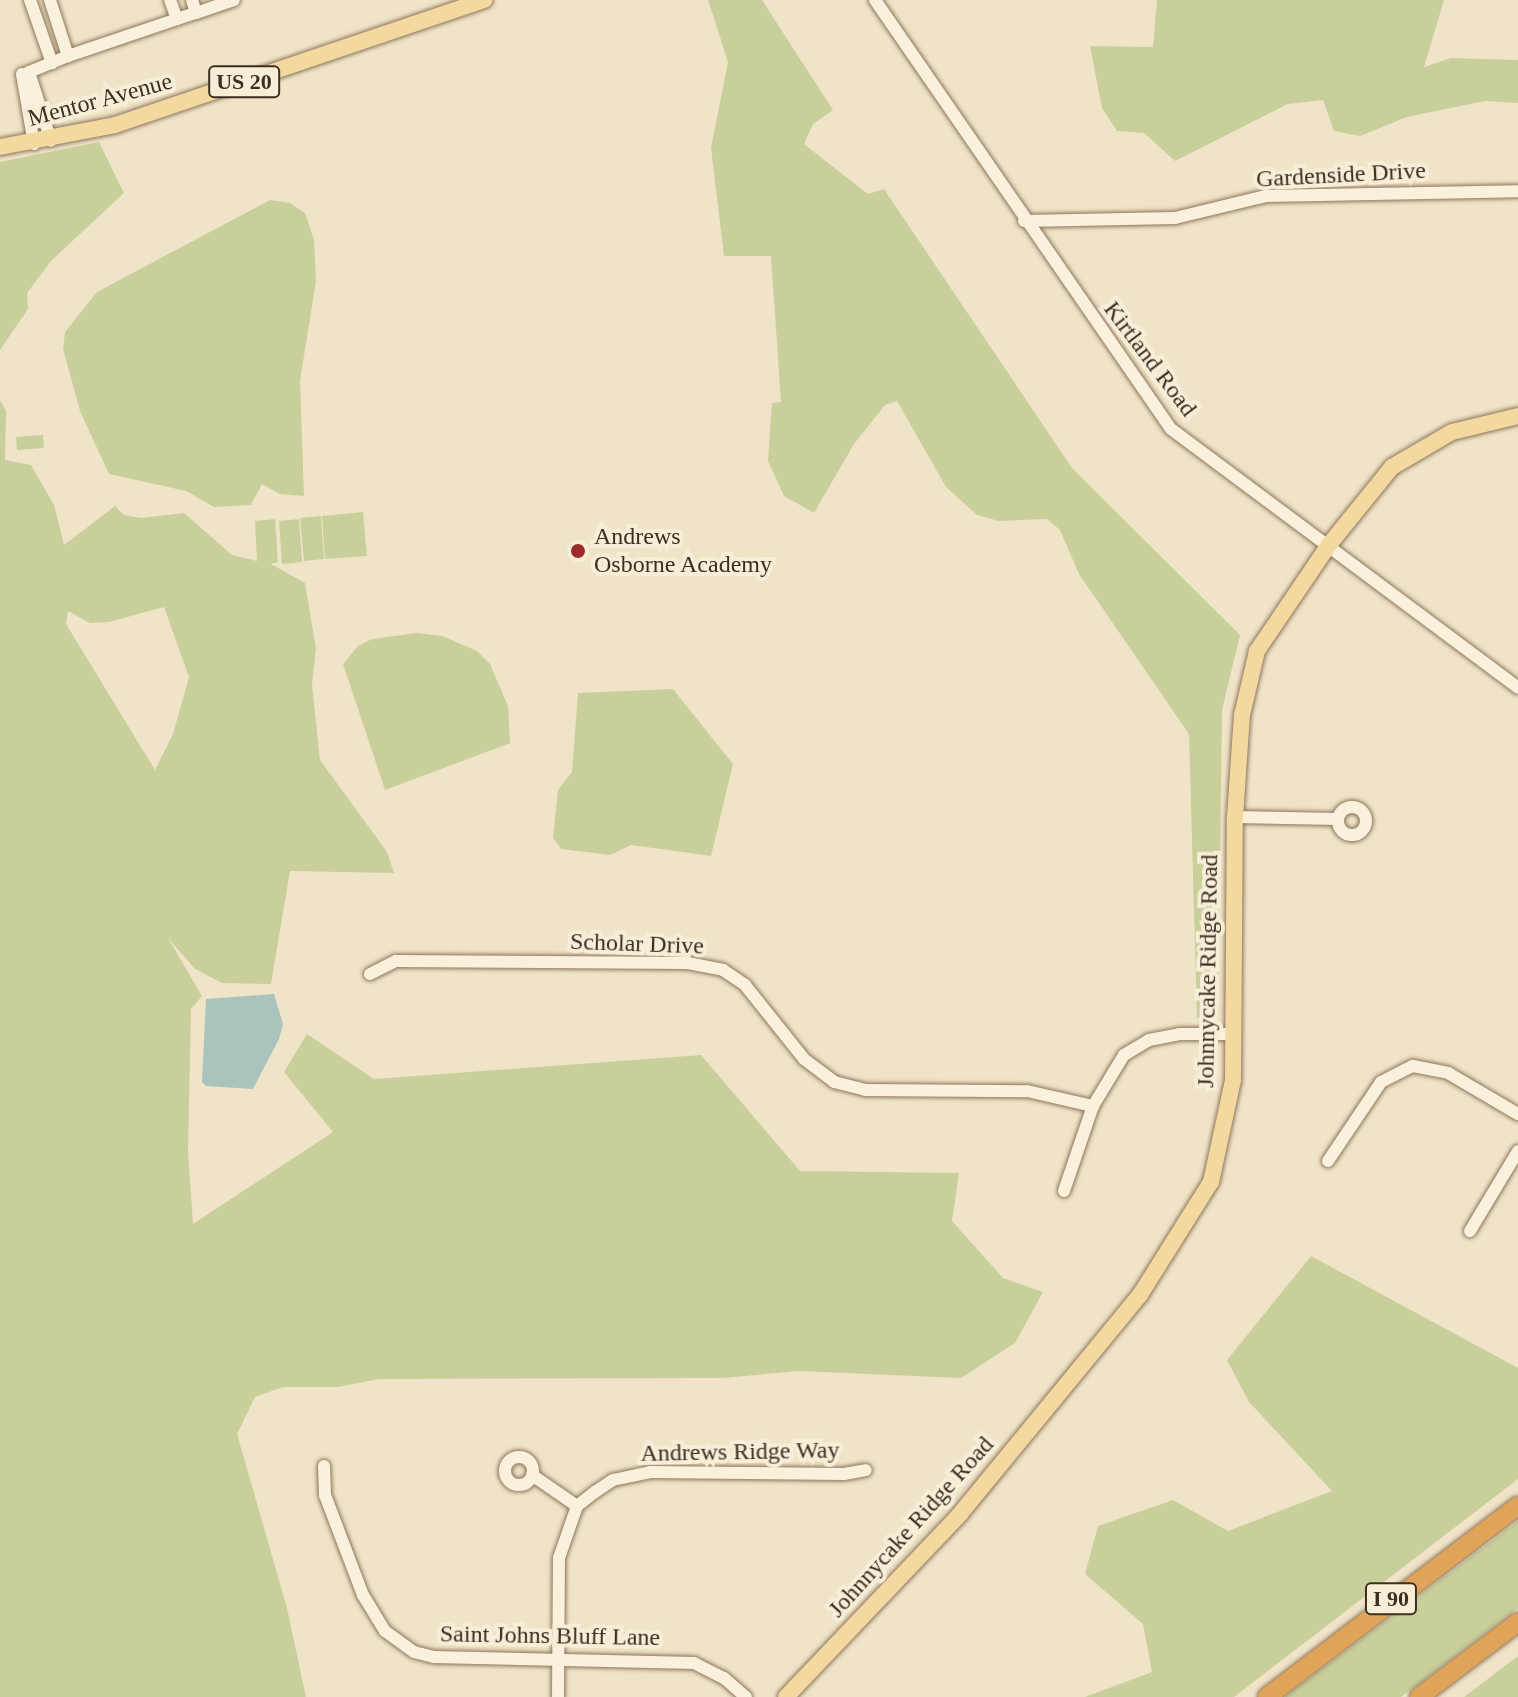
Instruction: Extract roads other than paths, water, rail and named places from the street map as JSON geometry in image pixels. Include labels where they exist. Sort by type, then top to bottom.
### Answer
[{"type":"highway","name":"I 90","points":[[1267,1697],[1518,1506]]},
{"type":"highway","points":[[1419,1697],[1518,1622]]},
{"type":"main road","name":"Mentor Avenue","points":[[0,147],[42,142],[130,121],[484,0]]},
{"type":"main road","name":"Johnnycake Ridge Road","points":[[786,1697],[960,1514],[1140,1295],[1211,1182],[1233,1080],[1235,817],[1242,715],[1257,651],[1368,493],[1411,451],[1452,432],[1518,416]]},
{"type":"street","points":[[30,0],[52,63]]},
{"type":"street","points":[[50,0],[68,56]]},
{"type":"street","points":[[170,0],[177,19]]},
{"type":"street","points":[[42,142],[29,72],[177,19],[194,6],[234,0]]},
{"type":"street","name":"Kirtland Road","points":[[875,0],[1024,221],[1171,429],[1518,688]]},
{"type":"street","points":[[22,74],[42,142]]},
{"type":"street","name":"Gardenside Drive","points":[[1024,221],[1175,218],[1266,196],[1518,191]]},
{"type":"street","points":[[1235,817],[1337,819]]},
{"type":"street","name":"Scholar Drive","points":[[370,974],[396,961],[688,963],[723,970],[745,985],[804,1059],[834,1082],[865,1090],[1027,1091],[1093,1106]]},
{"type":"street","points":[[1064,1191],[1093,1106],[1124,1055],[1149,1040],[1179,1034],[1233,1034]]},
{"type":"street","points":[[1328,1161],[1381,1082],[1413,1066],[1448,1073],[1518,1114]]},
{"type":"street","points":[[1470,1231],[1518,1151]]},
{"type":"street","name":"Saint Johns Bluff Lane","points":[[324,1466],[325,1495],[363,1595],[391,1637],[434,1657],[694,1663],[724,1678],[746,1697]]},
{"type":"street","name":"Andrews Ridge Way","points":[[577,1506],[613,1480],[637,1474],[844,1474],[866,1470]]},
{"type":"street","points":[[532,1475],[577,1506],[559,1558],[558,1697]]},
{"type":"water","points":[[274,994],[283,1024],[279,1039],[253,1089],[206,1086],[202,1082],[206,999]]},
{"type":"place","name":"Andrews Osborne Academy","points":[[578,551]]}]
